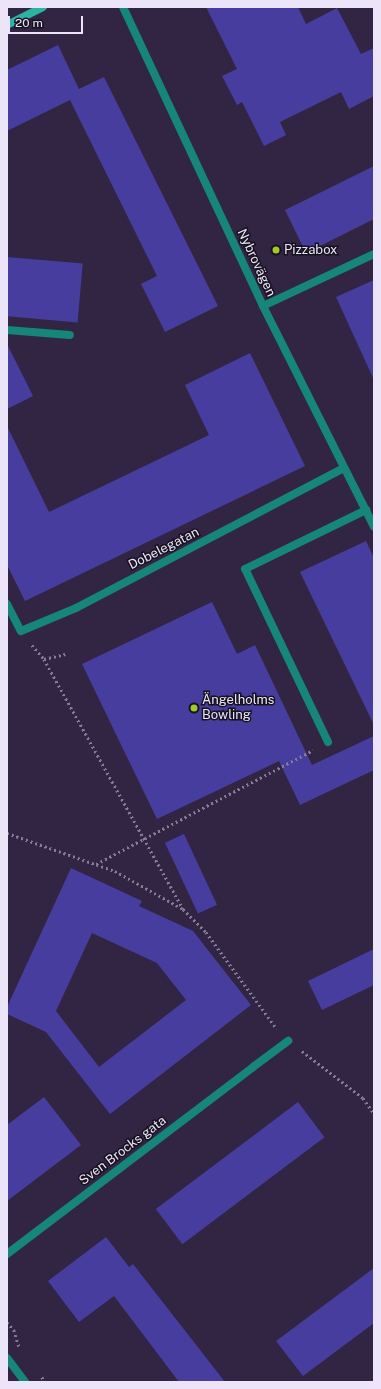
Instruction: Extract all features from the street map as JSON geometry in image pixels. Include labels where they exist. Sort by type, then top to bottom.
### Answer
[{"type":"street","points":[[7,25],[43,7]]},
{"type":"street","name":"Nybrovägen","points":[[123,7],[263,306],[374,527]]},
{"type":"street","points":[[263,306],[374,254]]},
{"type":"street","points":[[7,330],[70,335]]},
{"type":"street","name":"Dobelegatan","points":[[21,631],[76,608],[344,468]]},
{"type":"street","points":[[328,742],[245,569],[366,510]]},
{"type":"street","points":[[7,604],[21,631]]},
{"type":"street","name":"Sven Brocks gata","points":[[7,1254],[288,1041]]},
{"type":"street","points":[[7,1358],[25,1382]]},
{"type":"path","points":[[21,631],[44,659],[183,909]]},
{"type":"path","points":[[44,659],[65,654]]},
{"type":"path","points":[[96,864],[328,742]]},
{"type":"path","points":[[7,833],[96,864],[153,890],[183,909],[206,932],[288,1041],[363,1098],[374,1113]]},
{"type":"building","points":[[206,7],[298,7],[306,24],[337,8],[361,54],[374,48],[374,96],[349,109],[341,92],[280,122],[286,135],[264,146],[242,102],[237,105],[222,76],[237,69]]},
{"type":"building","points":[[58,45],[79,89],[104,77],[218,306],[165,332],[141,284],[157,276],[70,100],[7,131],[7,70]]},
{"type":"building","points":[[374,166],[374,219],[306,253],[285,210]]},
{"type":"building","points":[[7,257],[83,264],[78,322],[7,316]]},
{"type":"building","points":[[374,280],[374,380],[336,297]]},
{"type":"building","points":[[7,344],[33,396],[7,409]]},
{"type":"building","points":[[250,353],[305,466],[25,601],[7,565],[7,426],[49,512],[209,435],[185,385]]},
{"type":"building","points":[[366,541],[374,558],[374,725],[300,572]]},
{"type":"building","name":"Ängelholms Bowling","points":[[212,602],[237,654],[255,645],[312,765],[374,736],[374,770],[300,805],[279,761],[157,819],[82,664]]},
{"type":"building","points":[[184,834],[217,905],[198,914],[165,843]]},
{"type":"building","points":[[71,868],[142,901],[139,906],[193,931],[251,1005],[110,1114],[46,1032],[7,1014],[7,1007]],"holes":[[[92,933],[157,963],[186,1000],[99,1067],[56,1011]]]},
{"type":"building","points":[[374,949],[374,985],[322,1010],[308,981]]},
{"type":"building","points":[[44,1097],[81,1145],[7,1201],[7,1125]]},
{"type":"building","points":[[298,1102],[324,1137],[182,1244],[156,1209]]},
{"type":"building","points":[[106,1237],[129,1267],[133,1264],[225,1382],[179,1382],[114,1296],[79,1322],[48,1281]]},
{"type":"building","points":[[374,1268],[374,1323],[303,1376],[276,1341]]},
{"type":"place","name":"Pizzabox","points":[[276,250]]},
{"type":"place","name":"Ängelholms Bowling","points":[[194,708]]}]
